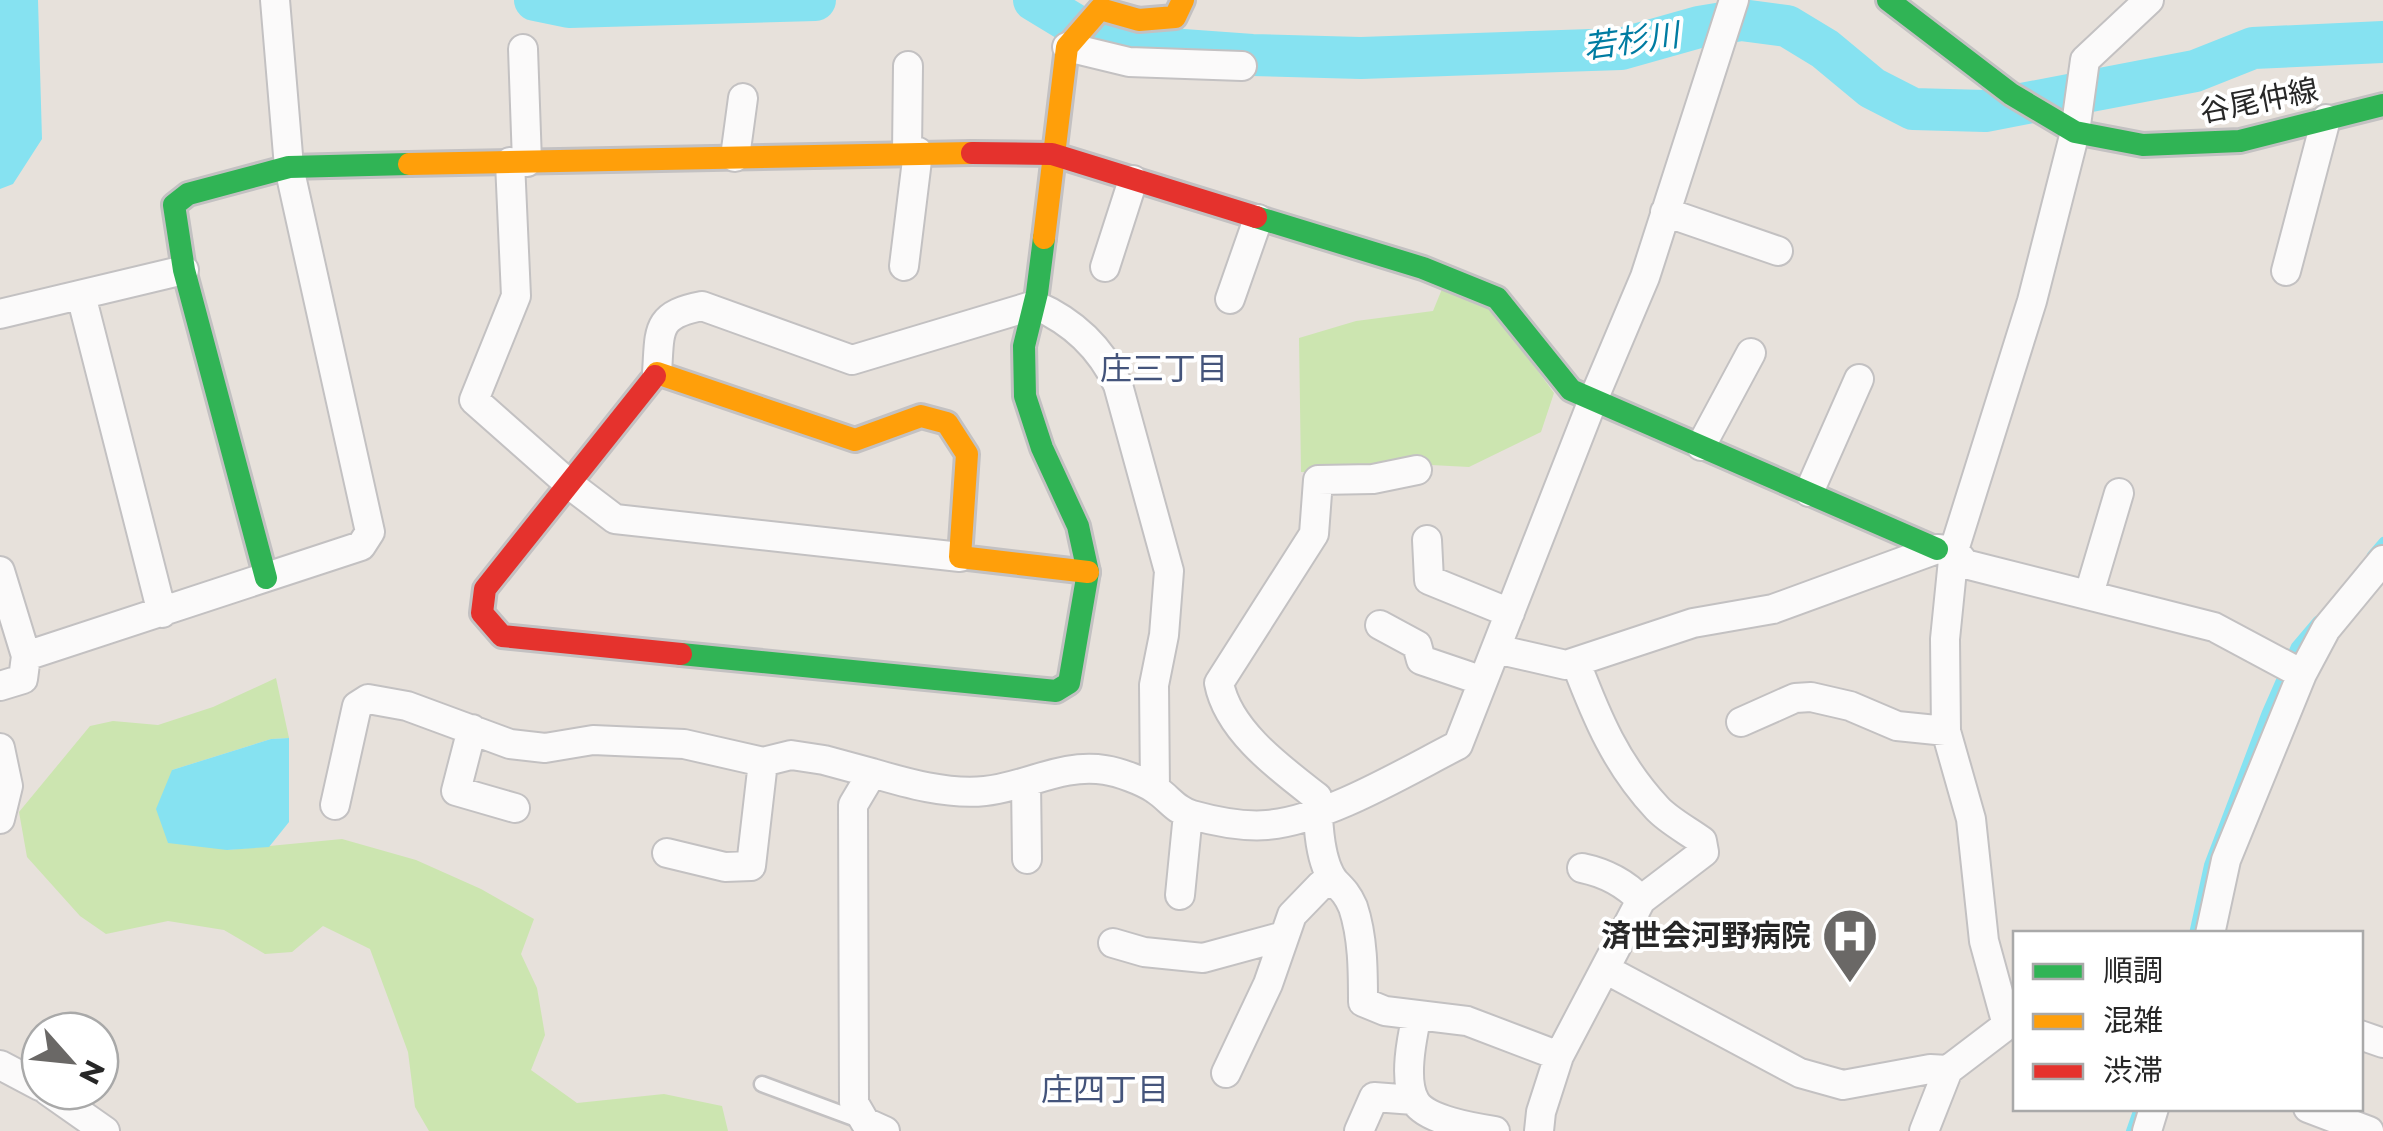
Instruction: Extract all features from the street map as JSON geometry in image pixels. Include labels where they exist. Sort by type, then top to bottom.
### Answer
[{"type":"street","points":[[26,656],[361,546],[370,532],[289,168],[276,0]]},
{"type":"street","points":[[1155,790],[1154,685],[1164,635],[1169,571],[1150,490],[1107,360],[1054,314],[1035,305],[852,360],[702,306],[679,311],[666,319],[660,332],[658,372],[485,589],[482,613],[502,636],[1056,691],[1069,683],[1088,572],[1078,526],[1042,448],[1025,396],[1024,346],[1035,305],[1067,46],[1100,9],[1139,20],[1174,17],[1182,0]]},
{"type":"street","name":"谷尾仲線","points":[[1888,0],[2046,116],[2076,121],[2144,144],[2240,142],[2383,104]]},
{"type":"street","points":[[1924,1131],[1948,1070],[2011,1024],[1984,941],[1970,819],[1946,731],[1946,550],[2032,301],[2076,121],[2085,60],[2149,0]]},
{"type":"street","points":[[335,805],[357,706],[368,699],[407,706],[510,744],[545,748],[593,740],[684,744],[763,762],[790,754],[910,784],[983,791],[1063,770],[1107,770],[1155,790],[1174,808],[1234,825],[1271,824],[1318,812],[1458,745],[1645,277],[1733,2]]},
{"type":"street","points":[[1067,46],[1129,62],[1242,66]]},
{"type":"street","points":[[524,49],[516,296],[474,400],[615,519],[1088,572]]},
{"type":"street","points":[[904,266],[912,152],[908,66]]},
{"type":"street","points":[[735,157],[743,98]]},
{"type":"street","points":[[2286,271],[2326,120]]},
{"type":"street","points":[[266,578],[184,270],[174,204],[188,194],[289,168],[912,152],[1052,154],[1423,268],[1497,298],[1571,390],[1946,550],[1965,564],[2214,627],[2302,674]]},
{"type":"street","points":[[1104,267],[1133,180]]},
{"type":"street","points":[[1665,212],[1778,250]]},
{"type":"street","points":[[1230,299],[1258,219]]},
{"type":"street","points":[[0,314],[184,270]]},
{"type":"street","points":[[81,295],[162,613]]},
{"type":"street","points":[[1700,446],[1751,353]]},
{"type":"street","points":[[658,372],[856,440],[921,416],[948,423],[967,454],[960,557]]},
{"type":"street","points":[[1809,492],[1859,379]]},
{"type":"street","points":[[1417,470],[1373,479],[1318,480],[1314,534],[1219,683],[1222,698],[1265,757],[1317,797],[1317,832],[1334,881],[1344,887],[1354,910],[1363,965],[1362,1002],[1385,1011],[1467,1021],[1559,1056]]},
{"type":"street","points":[[2089,594],[2120,493]]},
{"type":"street","points":[[1427,540],[1429,580],[1510,613]]},
{"type":"street","points":[[1496,649],[1566,666],[1693,623],[1773,608],[1946,550]]},
{"type":"street","points":[[2211,931],[2226,860],[2302,674],[2326,630],[2383,560]]},
{"type":"street","points":[[0,570],[26,656],[23,680],[0,686]]},
{"type":"street","points":[[1380,625],[1417,645],[1421,660],[1483,681]]},
{"type":"street","points":[[1539,1131],[1559,1056],[1642,900],[1704,852],[1702,841],[1658,810],[1614,752],[1602,733],[1576,663]]},
{"type":"street","points":[[1741,722],[1795,698],[1811,697],[1850,706],[1897,726],[1946,731]]},
{"type":"street","points":[[472,730],[456,790],[515,808]]},
{"type":"street","points":[[0,748],[8,786],[0,819]]},
{"type":"street","points":[[668,853],[725,867],[750,866],[763,762]]},
{"type":"street","points":[[872,773],[853,805],[854,1103],[875,1127]]},
{"type":"street","points":[[1026,782],[1027,859]]},
{"type":"street","points":[[1180,896],[1188,814]]},
{"type":"street","points":[[1582,868],[1599,871],[1630,887],[1642,900]]},
{"type":"street","points":[[1226,1073],[1268,984],[1292,916],[1305,898],[1321,885],[1334,881]]},
{"type":"street","points":[[1113,943],[1144,952],[1203,958],[1284,936]]},
{"type":"street","points":[[1607,970],[1815,1078],[1843,1086],[1948,1070]]},
{"type":"street","points":[[1417,1014],[1409,1054],[1414,1100],[1425,1112],[1478,1130]]},
{"type":"street","points":[[1359,1131],[1374,1097],[1414,1100]]},
{"type":"street","points":[[76,1111],[104,1131]]},
{"type":"street","points":[[2316,1111],[2370,1131]]},
{"type":"street","points":[[1548,1131],[1559,1131]]},
{"type":"lane","points":[[762,1084],[875,1127]]},
{"type":"green space","points":[[1442,289],[1491,307],[1554,393],[1541,432],[1469,467],[1412,464],[1373,474],[1301,472],[1299,338],[1356,321],[1433,311]]},
{"type":"green space","points":[[276,678],[289,738],[271,739],[172,770],[227,850],[342,839],[416,860],[481,889],[534,919],[521,954],[537,988],[545,1035],[531,1070],[577,1103],[664,1094],[722,1106],[728,1131],[429,1131],[415,1107],[408,1052],[370,949],[323,926],[292,952],[265,954],[224,930],[168,921],[106,934],[80,916],[27,857],[19,812],[90,726],[113,721],[158,725],[213,707]]},
{"type":"water","points":[[0,0],[38,0],[42,139],[13,184],[0,189]]},
{"type":"water","points":[[289,738],[289,822],[269,847],[227,850],[168,843],[156,809],[172,770],[271,739]]},
{"type":"waterway","name":"若杉川","points":[[535,0],[569,7],[815,0]]},
{"type":"waterway","name":"若杉川","points":[[1034,0],[1095,37],[1169,49],[1252,55],[1361,58],[1621,49],[1699,27],[1741,20],[1787,26],[1825,49],[1872,88],[1913,109],[1985,111],[2195,71],[2253,48],[2383,42]]},
{"type":"waterway","points":[[2371,555],[2383,541]]},
{"type":"waterway","points":[[2194,931],[2208,865],[2266,712],[2295,646],[2317,620]]},
{"type":"waterway","points":[[2130,1131],[2137,1111]]},
{"type":"traffic: fast","points":[[1888,0],[2011,94],[2075,132],[2143,145],[2240,141],[2383,105]]},
{"type":"traffic: fast","points":[[266,578],[184,270],[174,205],[188,194],[289,167],[409,164]]},
{"type":"traffic: fast","points":[[1256,217],[1423,268],[1497,298],[1571,390],[1937,549]]},
{"type":"traffic: fast","points":[[681,654],[1056,691],[1069,683],[1088,572],[1078,526],[1042,448],[1025,396],[1024,346],[1037,293],[1044,238]]},
{"type":"traffic: slow","points":[[1044,238],[1067,47],[1100,9],[1139,20],[1175,17],[1183,0]]},
{"type":"traffic: slow","points":[[409,164],[972,153]]},
{"type":"traffic: slow","points":[[655,376],[657,373],[855,440],[921,416],[947,423],[967,454],[960,557],[1088,572]]},
{"type":"traffic: jam","points":[[972,153],[1052,154],[1256,217]]},
{"type":"traffic: jam","points":[[655,376],[485,589],[482,613],[502,636],[681,654]]},
{"type":"place","name":"済世会河野病院","points":[[1850,985]]},
{"type":"district","name":"庄三丁目","points":[[1164,369]]},
{"type":"district","name":"庄四丁目","points":[[1105,1090]]}]
